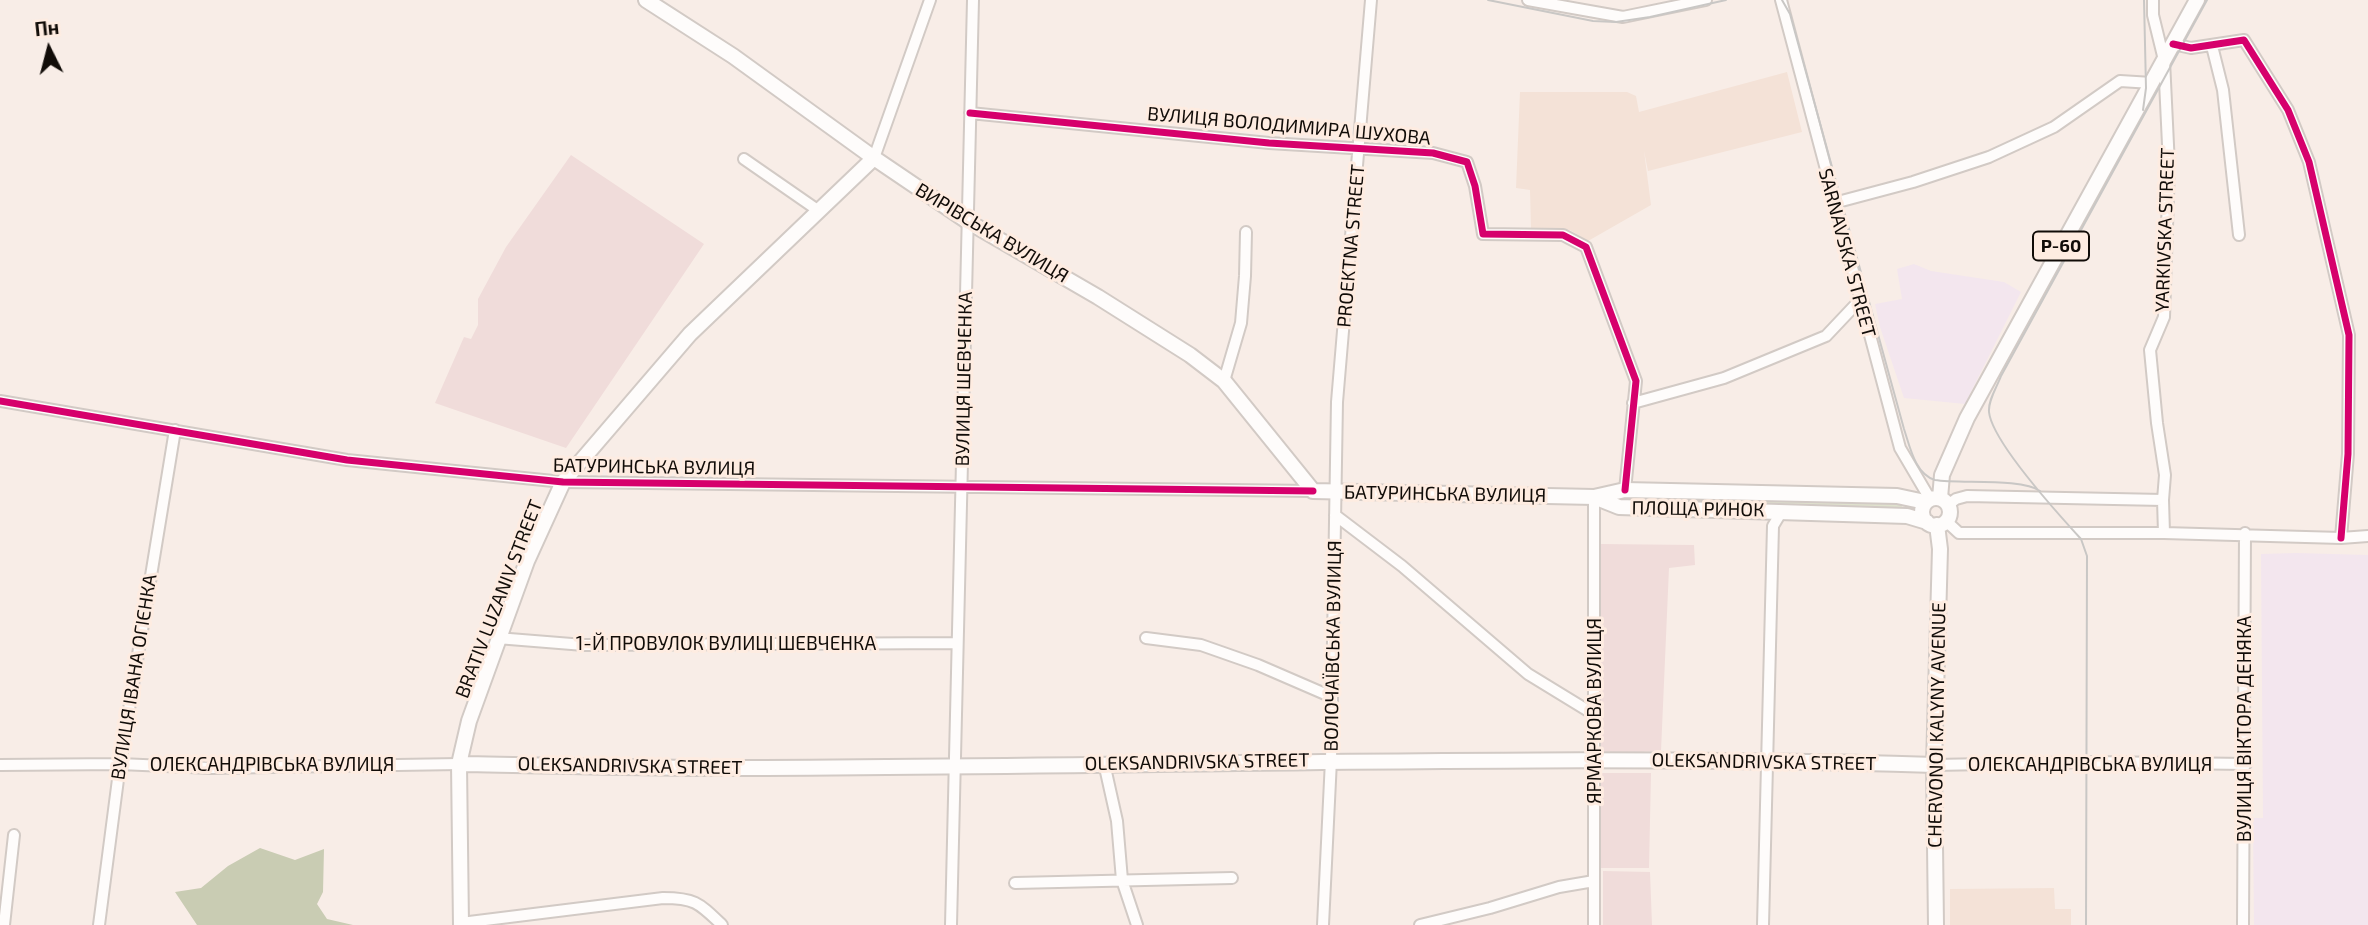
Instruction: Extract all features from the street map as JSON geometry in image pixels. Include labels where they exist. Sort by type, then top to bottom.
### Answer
[{"type":"main road","name":"ВИРІВСЬКА ВУЛИЦЯ","points":[[646,0],[733,56],[874,158],[967,221],[1098,297],[1190,355],[1224,381],[1313,491]]},
{"type":"main road","name":"Р-60","points":[[1936,501],[1949,516],[1937,523],[1922,513],[1936,501],[1942,475],[1966,418],[2197,0]]},
{"type":"main road","name":"BRATIV LUZANIV STREET","points":[[461,924],[459,764],[469,720],[527,561],[563,482],[690,334],[874,158]]},
{"type":"main road","name":"ПЛОЩА РИНОК","points":[[1594,497],[1625,490],[1897,496],[1936,501]]},
{"type":"main road","name":"БАТУРИНСЬКА ВУЛИЦЯ","points":[[1313,491],[1594,497]]},
{"type":"main road","name":"ПЛОЩА РИНОК","points":[[1594,497],[1619,507],[1907,516],[1937,523]]},
{"type":"main road","name":"CHERVONOI KALYNY AVENUE","points":[[1936,925],[1934,765],[1940,549],[1937,523]]},
{"type":"main road","name":"OLEKSANDRIVSKA STREET","points":[[459,764],[703,768],[1331,760],[1595,760],[1934,765]]},
{"type":"street","points":[[874,158],[930,0]]},
{"type":"street","name":"ВУЛИЦЯ ШЕВЧЕНКА","points":[[951,925],[973,0]]},
{"type":"street","name":"PROEKTNA STREET","points":[[1336,492],[1337,402],[1371,0]]},
{"type":"street","points":[[1528,0],[1622,17],[1706,0]]},
{"type":"street","name":"SARNAVSKA STREET","points":[[1781,0],[1900,448],[1936,501]]},
{"type":"street","name":"YARKIVSKA STREET","points":[[2152,0],[2164,60],[2169,166],[2164,317],[2150,350],[2165,475],[2164,533]]},
{"type":"street","points":[[2174,44],[2191,48],[2244,40],[2288,110],[2309,162],[2350,335],[2347,454],[2341,538]]},
{"type":"street","points":[[2213,46],[2223,90],[2239,235]]},
{"type":"street","points":[[1834,203],[1989,157],[2054,127],[2120,81],[2152,83]]},
{"type":"street","name":"ВУЛИЦЯ ВОЛОДИМИРА ШУХОВА","points":[[970,113],[1269,143],[1433,153],[1467,162],[1475,186],[1483,234],[1563,235],[1586,247],[1636,381],[1625,490]]},
{"type":"street","points":[[744,159],[819,211]]},
{"type":"street","points":[[1224,381],[1241,323],[1246,232]]},
{"type":"street","points":[[1633,402],[1724,378],[1826,336],[1860,300]]},
{"type":"street","name":"БАТУРИНСЬКА ВУЛИЦЯ","points":[[0,401],[347,460],[563,482],[1313,491]]},
{"type":"street","name":"ВУЛИЦЯ ІВАНА ОГІЄНКА","points":[[99,925],[120,764],[175,430]]},
{"type":"street","name":"ВОЛОЧАЇВСЬКА ВУЛИЦЯ","points":[[1323,925],[1331,760],[1336,492]]},
{"type":"street","points":[[1936,501],[1966,496],[2163,500]]},
{"type":"street","name":"ЯРМАРКОВА ВУЛИЦЯ","points":[[1594,497],[1594,925]]},
{"type":"street","points":[[1763,925],[1765,761],[1773,526],[1782,511]]},
{"type":"street","points":[[1335,515],[1402,566],[1528,674],[1595,715]]},
{"type":"street","points":[[1937,523],[1959,533],[2245,534],[2341,538],[2368,536]]},
{"type":"street","name":"ВУЛИЦЯ ВІКТОРА ДЕНЯКА","points":[[2243,925],[2246,764],[2245,534]]},
{"type":"street","name":"1-Й ПРОВУЛОК ВУЛИЦІ ШЕВЧЕНКА","points":[[497,638],[584,646],[956,643]]},
{"type":"street","points":[[1146,638],[1201,645],[1332,697]]},
{"type":"street","name":"ОЛЕКСАНДРІВСЬКА ВУЛИЦЯ","points":[[1934,765],[2094,762],[2246,764]]},
{"type":"street","points":[[1104,763],[1117,821],[1122,880],[1137,925]]},
{"type":"street","name":"ОЛЕКСАНДРІВСЬКА ВУЛИЦЯ","points":[[0,765],[120,764],[211,768],[459,764]]},
{"type":"street","points":[[4,925],[14,835]]},
{"type":"street","points":[[1015,883],[1232,878]]},
{"type":"street","points":[[1420,925],[1559,887],[1594,881]]},
{"type":"street","points":[[461,924],[663,898],[688,898],[704,908],[722,925]]},
{"type":"shaded area","points":[[1787,72],[1802,132],[1648,171],[1644,151],[1651,205],[1588,241],[1570,230],[1531,228],[1530,190],[1516,188],[1520,92],[1627,92],[1636,96],[1639,112]]},
{"type":"shaded area","points":[[571,155],[704,244],[566,448],[435,403],[464,337],[471,339],[478,325],[478,299],[506,247]]},
{"type":"shaded area","points":[[1914,264],[1931,271],[2004,282],[2021,292],[1965,404],[1904,398],[1875,304],[1902,299],[1897,269]]},
{"type":"shaded area","points":[[1601,544],[1694,545],[1695,565],[1669,568],[1661,751],[1600,754]]},
{"type":"shaded area","points":[[2261,554],[2368,555],[2368,925],[2254,925],[2253,818],[2263,818]]},
{"type":"shaded area","points":[[1601,773],[1651,773],[1649,868],[1601,868]]},
{"type":"shaded area","points":[[1603,871],[1650,872],[1652,925],[1603,925]]},
{"type":"shaded area","points":[[2054,888],[2055,909],[2071,909],[2071,925],[1950,925],[1950,889]]},
{"type":"green space","points":[[1620,495],[1900,502],[1903,509],[1620,501]]},
{"type":"green space","points":[[260,848],[295,860],[324,849],[323,892],[317,904],[327,919],[353,925],[197,925],[175,892],[201,888],[228,866]]},
{"type":"tram line","points":[[1488,0],[1593,21],[1616,22],[1726,0]]},
{"type":"tram line","points":[[1782,0],[1790,14],[1914,459],[1923,472],[1935,480],[2020,484],[2040,491]]},
{"type":"tram line","points":[[2143,110],[2146,88],[2144,0]]},
{"type":"tram line","points":[[2086,925],[2087,556],[2081,539],[2028,477],[2002,441],[1993,425],[1989,407],[2001,376],[2207,0]]},
{"type":"cycle path","points":[[2173,44],[2191,48],[2244,40],[2288,110],[2309,162],[2349,335],[2348,454],[2341,538]]},
{"type":"cycle path","points":[[970,113],[1269,143],[1433,153],[1467,162],[1475,186],[1483,234],[1563,235],[1586,247],[1636,381],[1625,490]]},
{"type":"cycle path","points":[[0,401],[347,460],[563,482],[1313,491]]}]
